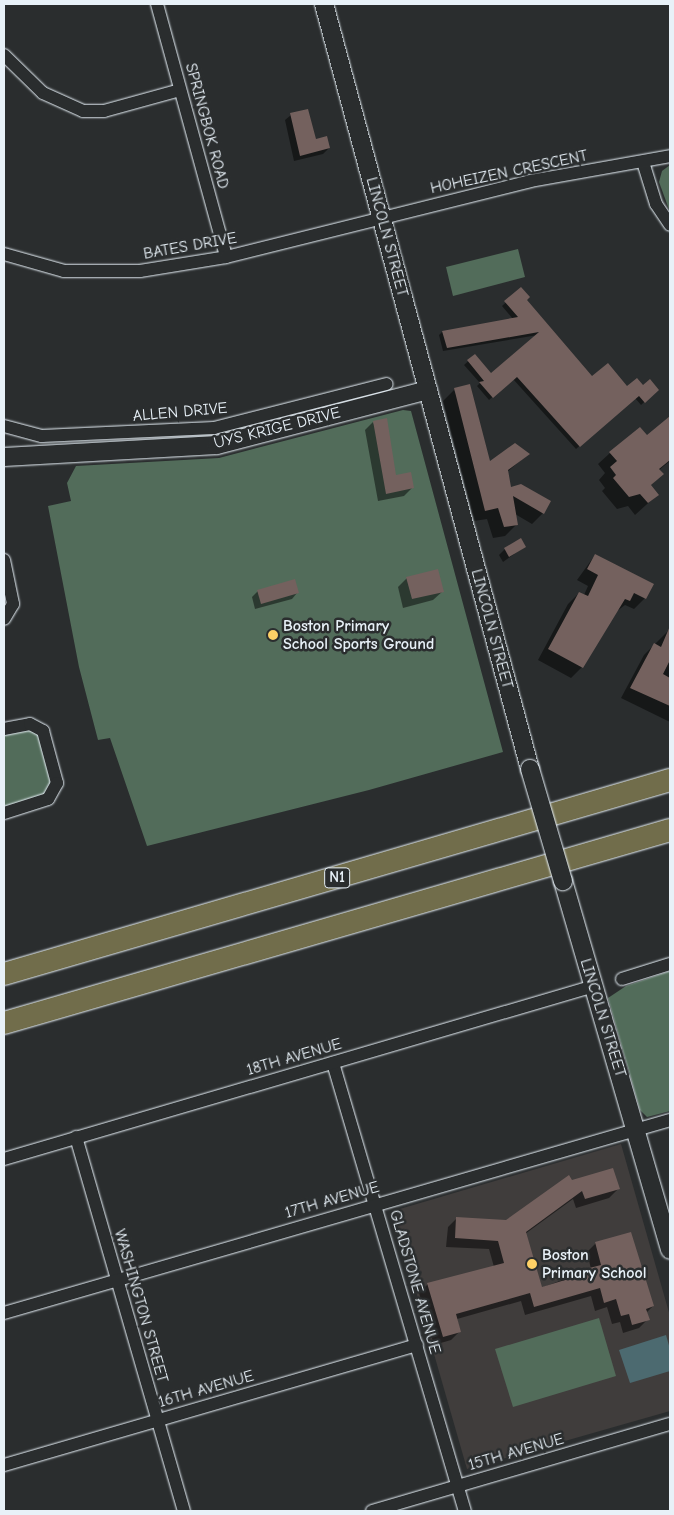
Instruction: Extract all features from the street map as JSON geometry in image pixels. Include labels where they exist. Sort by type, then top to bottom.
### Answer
[{"type":"highway","name":"N1","points":[[4,974],[670,780]]},
{"type":"highway","points":[[4,1023],[670,830]]},
{"type":"highway","points":[[4,1031],[58,1007]]},
{"type":"street","name":"SPRINGBOK ROAD","points":[[158,4],[226,257]]},
{"type":"street","name":"LINCOLN STREET","points":[[324,4],[530,769],[670,1250]]},
{"type":"street","points":[[4,55],[43,93],[83,112],[104,111],[180,90]]},
{"type":"street","name":"HOHEIZEN CRESCENT","points":[[381,218],[514,184],[670,156]]},
{"type":"street","points":[[643,162],[656,204],[670,225]]},
{"type":"street","name":"BATES DRIVE","points":[[4,254],[36,265],[96,274],[140,272],[226,257],[381,218]]},
{"type":"street","name":"ALLEN DRIVE","points":[[4,426],[48,436],[214,428],[386,384]]},
{"type":"street","name":"UYS KRIGE DRIVE","points":[[4,457],[217,445],[428,390]]},
{"type":"street","points":[[4,560],[13,601],[11,611],[4,619]]},
{"type":"street","points":[[4,729],[30,724],[43,731],[57,783],[48,799],[4,813]]},
{"type":"street","points":[[622,979],[670,964]]},
{"type":"street","name":"18TH AVENUE","points":[[4,1158],[594,986]]},
{"type":"street","name":"GLADSTONE AVENUE","points":[[333,1063],[465,1511]]},
{"type":"street","name":"17TH AVENUE","points":[[4,1313],[670,1120]]},
{"type":"street","name":"WASHINGTON STREET","points":[[76,1137],[184,1511]]},
{"type":"street","name":"16TH AVENUE","points":[[4,1465],[417,1345]]},
{"type":"street","name":"15TH AVENUE","points":[[372,1511],[670,1424]]},
{"type":"shaded area","name":"Boston Primary School","points":[[621,1144],[670,1316],[670,1411],[467,1469],[393,1211]]},
{"type":"green space","points":[[670,165],[670,212],[659,182],[662,171]]},
{"type":"green space","points":[[518,249],[525,277],[453,296],[446,267]]},
{"type":"green space","name":"Boston Primary School Sports Ground","points":[[403,410],[411,411],[503,752],[369,790],[147,846],[110,738],[98,740],[79,667],[48,506],[71,501],[67,483],[76,466],[219,458]]},
{"type":"green space","points":[[29,730],[39,735],[52,783],[46,794],[4,807],[4,734]]},
{"type":"green space","points":[[670,971],[670,1111],[647,1117],[640,1110],[608,998],[626,986]]},
{"type":"green space","points":[[599,1318],[616,1376],[513,1407],[495,1349]]},
{"type":"water","points":[[666,1335],[670,1349],[670,1371],[630,1383],[619,1350]]},
{"type":"building","points":[[308,109],[316,139],[327,136],[330,148],[300,156],[290,113]]},
{"type":"building","points":[[521,287],[530,297],[527,300],[592,376],[608,363],[627,386],[637,378],[643,385],[650,379],[659,390],[645,403],[639,396],[580,447],[517,377],[493,398],[479,382],[484,381],[467,360],[475,354],[491,373],[539,332],[447,348],[442,331],[518,317],[504,301]]},
{"type":"building","points":[[470,384],[490,461],[515,443],[530,454],[508,470],[511,487],[521,484],[551,501],[544,514],[513,496],[518,525],[504,527],[498,508],[485,511],[454,388]]},
{"type":"building","points":[[670,416],[670,460],[659,469],[664,474],[651,485],[659,495],[648,503],[640,494],[629,497],[613,478],[616,475],[610,467],[617,461],[609,452],[640,427],[647,435]]},
{"type":"building","points":[[387,418],[396,475],[411,472],[414,488],[386,494],[373,421]]},
{"type":"building","points":[[521,538],[526,547],[509,557],[504,548]]},
{"type":"building","points":[[595,554],[654,584],[646,599],[634,593],[630,601],[625,599],[583,668],[548,649],[579,592],[588,596],[598,575],[587,569]]},
{"type":"building","points":[[438,569],[444,592],[412,599],[406,577]]},
{"type":"building","points":[[295,579],[299,593],[261,604],[257,590]]},
{"type":"building","points":[[670,626],[670,660],[663,674],[670,678],[670,706],[630,688],[654,643],[661,647]]},
{"type":"building","points":[[613,1168],[620,1189],[585,1199],[582,1191],[526,1232],[542,1287],[575,1277],[574,1272],[601,1265],[595,1242],[631,1232],[654,1306],[646,1309],[650,1320],[632,1325],[629,1314],[621,1316],[616,1299],[604,1303],[600,1288],[534,1307],[530,1293],[456,1314],[461,1332],[443,1337],[427,1283],[504,1263],[498,1241],[455,1238],[456,1217],[506,1220],[569,1175],[572,1180]]},
{"type":"place","name":"Boston Primary School Sports Ground","points":[[273,635]]},
{"type":"place","name":"Boston Primary School","points":[[532,1264]]}]
